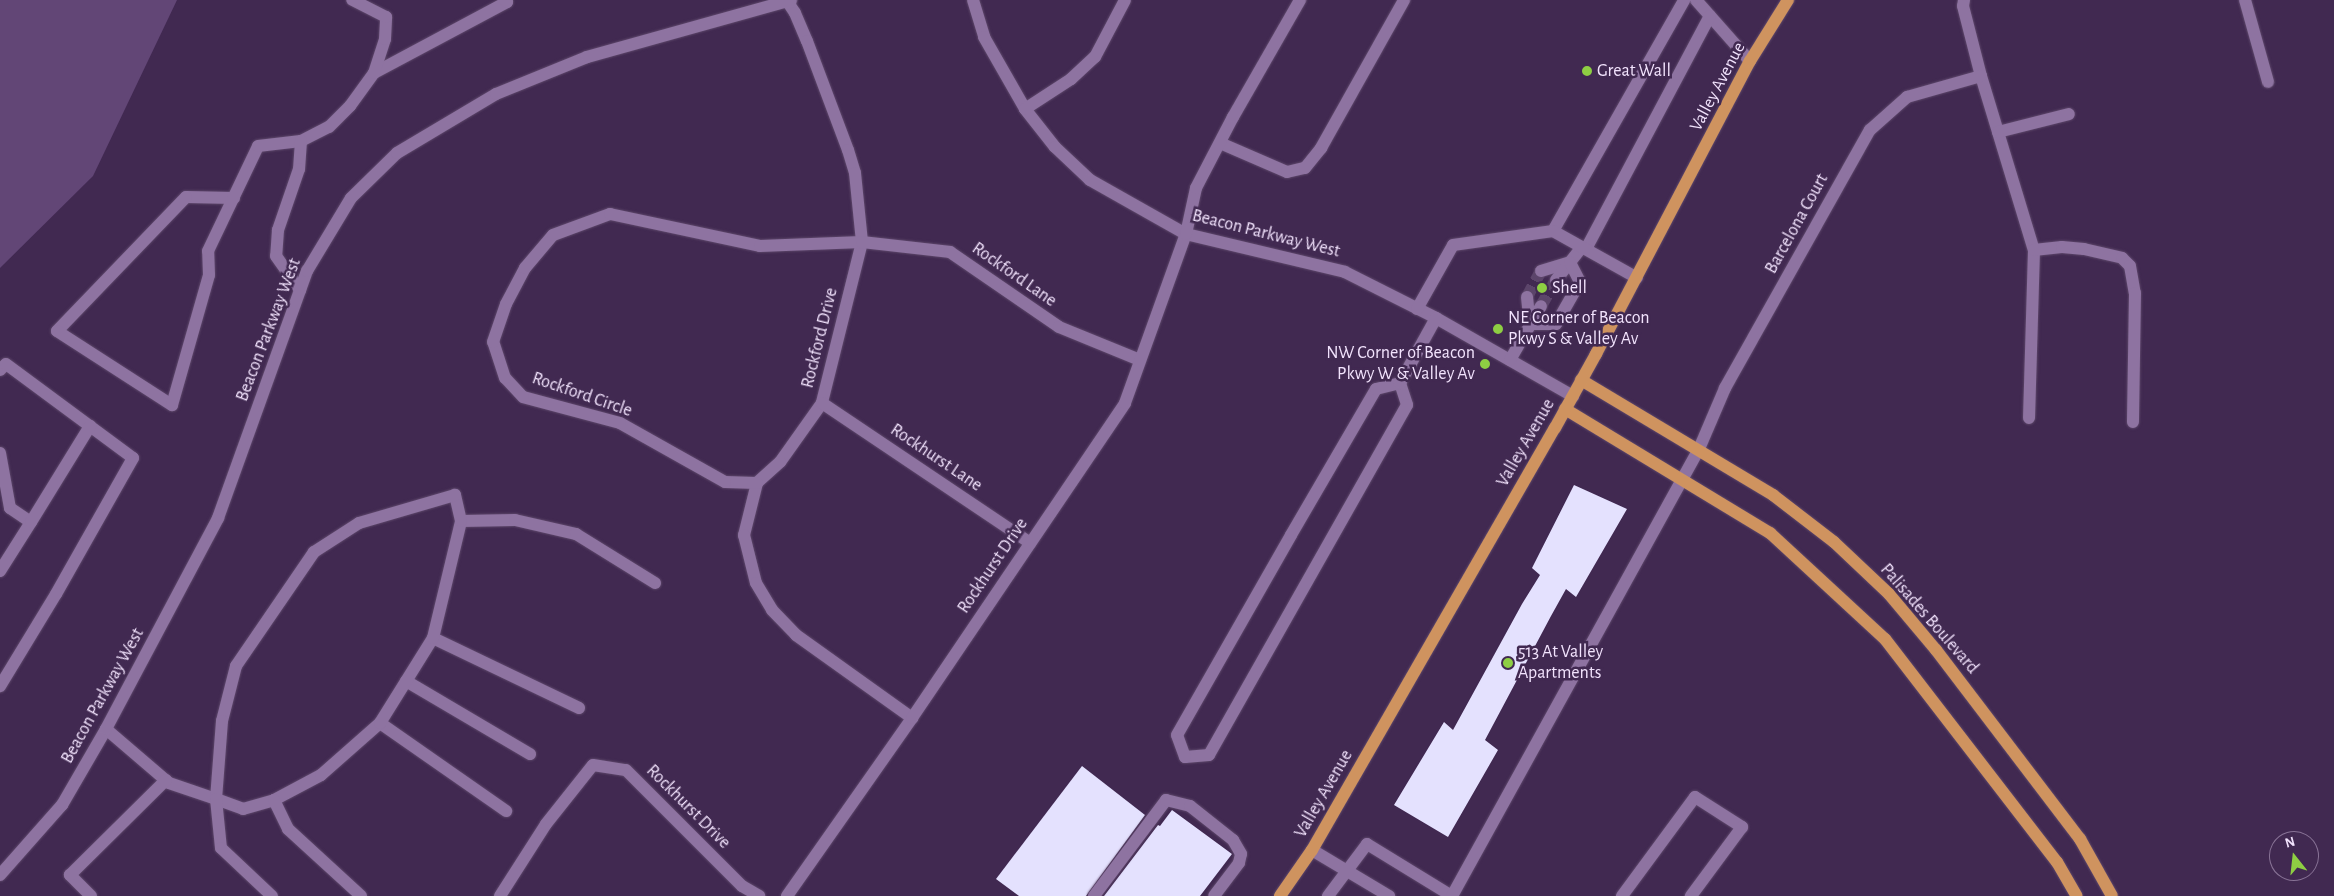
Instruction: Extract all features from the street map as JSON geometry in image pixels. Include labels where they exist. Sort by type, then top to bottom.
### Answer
[{"type":"main road","name":"Valley Avenue","points":[[1280,896],[1312,850],[1573,396],[1750,61],[1788,0]]},
{"type":"main road","name":"Palisades Boulevard","points":[[1582,380],[1699,448],[1773,495],[1834,542],[1889,594],[1936,650],[2080,839],[2112,896]]},
{"type":"main road","points":[[1565,409],[1770,533],[1885,639],[2057,862],[2078,896]]},
{"type":"street","points":[[234,198],[186,197],[57,331],[172,406],[209,275],[208,251],[234,198],[258,146],[301,141],[329,127],[350,106],[374,74],[385,39],[386,17],[352,0]]},
{"type":"street","points":[[374,74],[506,2],[505,0]]},
{"type":"street","name":"Beacon Parkway West","points":[[0,875],[62,805],[106,729],[218,518],[307,271],[351,198],[398,153],[496,94],[587,57],[789,0]]},
{"type":"street","name":"Rockford Drive","points":[[757,484],[780,462],[822,403],[862,242],[855,173],[807,41],[789,0]]},
{"type":"street","name":"Beacon Parkway West","points":[[974,0],[984,37],[1025,109],[1055,146],[1090,180],[1186,234],[1265,251],[1345,272],[1436,318],[1573,396]]},
{"type":"street","points":[[1025,109],[1071,80],[1095,57],[1124,0]]},
{"type":"street","name":"Rockhurst Drive","points":[[786,896],[912,718],[1125,403],[1186,234],[1196,188],[1233,117],[1300,0]]},
{"type":"street","points":[[1220,144],[1288,172],[1305,168],[1321,148],[1404,0]]},
{"type":"street","points":[[1553,231],[1684,0]]},
{"type":"street","points":[[1696,0],[1750,61]]},
{"type":"street","points":[[2245,0],[2268,82]]},
{"type":"street","points":[[1963,3],[1981,76],[2034,250],[2030,418]]},
{"type":"street","points":[[1556,280],[1584,248],[1710,16]]},
{"type":"street","name":"Barcelona Court","points":[[1452,896],[1699,448],[1725,388],[1870,130],[1907,97],[1981,76]]},
{"type":"street","points":[[1998,132],[2069,114]]},
{"type":"street","points":[[300,290],[276,256],[278,230],[299,169],[301,141]]},
{"type":"street","name":"Rockford Circle","points":[[757,484],[725,482],[620,424],[523,397],[505,378],[493,342],[506,304],[525,268],[553,235],[610,214],[760,246],[862,242]]},
{"type":"street","points":[[1417,309],[1454,245],[1553,231],[1637,278]]},
{"type":"street","name":"Rockford Lane","points":[[862,242],[950,252],[1059,328],[1140,360]]},
{"type":"street","points":[[2034,250],[2062,247],[2092,250],[2122,258],[2130,266],[2136,293],[2133,422]]},
{"type":"street","points":[[1541,271],[1570,262]]},
{"type":"street","points":[[1530,324],[1556,324],[1580,282],[1570,262]]},
{"type":"street","points":[[1527,297],[1530,324]]},
{"type":"street","points":[[1510,360],[1542,306]]},
{"type":"street","points":[[1400,383],[1376,388],[1176,735],[1185,757],[1209,755],[1407,405],[1400,383],[1436,318]]},
{"type":"street","points":[[0,370],[6,364],[133,458],[56,594],[0,686]]},
{"type":"street","name":"Rockhurst Lane","points":[[822,403],[1030,543]]},
{"type":"street","points":[[0,571],[90,426]]},
{"type":"street","points":[[0,453],[5,510],[31,522]]},
{"type":"street","points":[[757,484],[744,535],[756,583],[772,610],[796,635],[912,718]]},
{"type":"street","points":[[106,729],[166,780],[216,799],[243,809],[274,800],[321,775],[380,724],[433,638],[461,521],[455,495],[359,523],[314,552],[236,666],[222,721],[216,799],[221,848],[272,896]]},
{"type":"street","points":[[461,521],[514,520],[576,534],[655,583]]},
{"type":"street","points":[[433,638],[579,708]]},
{"type":"street","points":[[406,680],[530,754]]},
{"type":"street","points":[[380,724],[506,811]]},
{"type":"street","name":"Rockhurst Drive","points":[[500,896],[546,824],[593,765],[626,770],[742,886],[759,896]]},
{"type":"street","points":[[91,896],[70,875],[166,780]]},
{"type":"street","points":[[1622,896],[1695,797],[1742,827],[1691,896]]},
{"type":"street","points":[[274,800],[288,829],[361,896]]},
{"type":"street","points":[[1094,896],[1166,800],[1190,806],[1233,840],[1241,854],[1239,863],[1214,896]]},
{"type":"street","points":[[1328,896],[1367,844],[1452,896]]},
{"type":"street","points":[[1312,850],[1347,869],[1389,896]]},
{"type":"shaded area","points":[[0,0],[177,0],[93,176],[0,268]]},
{"type":"building","name":"513 At Valley Apartments","points":[[1574,485],[1627,509],[1576,597],[1566,589],[1551,616],[1485,740],[1498,750],[1448,837],[1394,805],[1444,722],[1453,730],[1522,604],[1540,575],[1532,568]]},
{"type":"building","points":[[1082,766],[1145,815],[1086,896],[1019,896],[996,879]]},
{"type":"building","points":[[1172,810],[1232,854],[1200,896],[1104,896],[1158,825],[1160,826]]},
{"type":"tunnel","points":[[1527,297],[1541,271]]},
{"type":"tunnel","points":[[1541,306],[1556,280]]},
{"type":"place","name":"Great Wall","points":[[1587,71]]},
{"type":"place","name":"Shell","points":[[1542,288]]},
{"type":"place","name":"NE Corner of Beacon Pkwy S & Valley Av","points":[[1498,329]]},
{"type":"place","name":"NW Corner of Beacon Pkwy W & Valley Av","points":[[1485,364]]},
{"type":"place","name":"513 At Valley Apartments","points":[[1508,663]]}]
